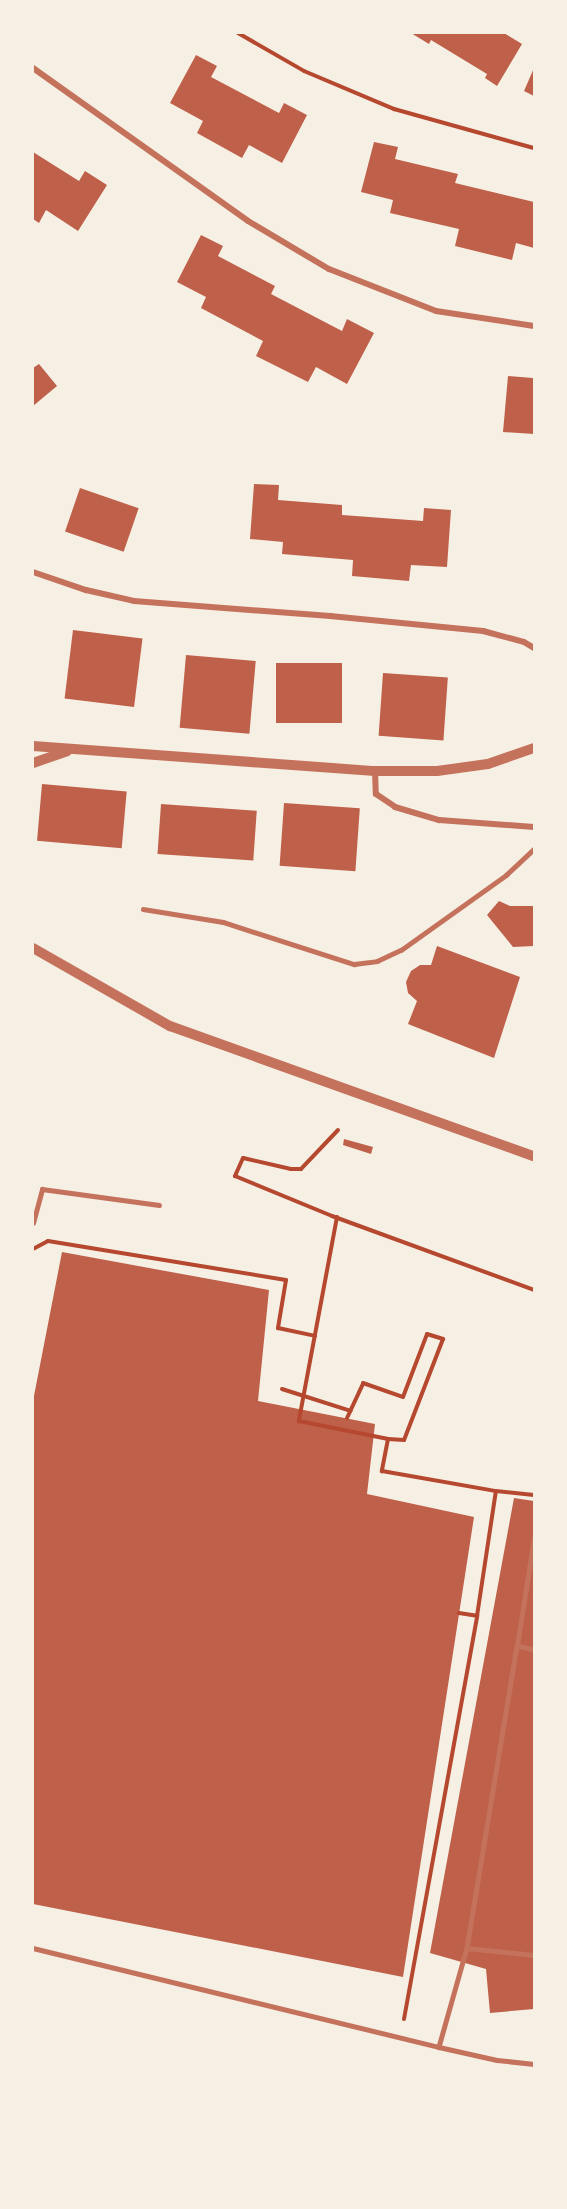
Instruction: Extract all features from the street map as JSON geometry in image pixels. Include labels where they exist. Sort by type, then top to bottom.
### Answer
[{"type":"street","points":[[33,68],[248,221],[329,269],[436,311],[534,326]]},
{"type":"street","points":[[33,572],[86,590],[134,601],[330,616],[483,631],[524,642],[534,648]]},
{"type":"street","points":[[33,746],[375,771],[437,771],[488,764],[534,748]]},
{"type":"street","points":[[33,763],[70,749]]},
{"type":"street","points":[[375,771],[376,794],[395,807],[439,820],[534,826]]},
{"type":"street","points":[[33,948],[170,1026],[534,1156]]},
{"type":"lane","points":[[143,909],[223,922],[354,964],[377,961],[401,950],[506,875],[534,849]]},
{"type":"lane","points":[[33,1223],[42,1189],[159,1205]]},
{"type":"lane","points":[[439,2047],[467,1948],[534,1538]]},
{"type":"lane","points":[[517,1646],[534,1650]]},
{"type":"lane","points":[[33,1947],[439,2047],[497,2060],[534,2064]]},
{"type":"lane","points":[[467,1948],[534,1955]]},
{"type":"path","points":[[238,33],[304,71],[394,109],[534,148]]},
{"type":"path","points":[[338,1130],[300,1169],[243,1158],[235,1176],[337,1217],[534,1290]]},
{"type":"path","points":[[337,1217],[299,1421],[388,1439],[404,1440],[443,1339],[427,1334],[403,1397],[363,1383],[347,1418]]},
{"type":"path","points":[[33,1249],[48,1241],[286,1280],[278,1328],[315,1336]]},
{"type":"path","points":[[282,1389],[351,1411]]},
{"type":"path","points":[[388,1439],[382,1471],[534,1496]]},
{"type":"path","points":[[403,2026],[477,1616],[496,1491]]},
{"type":"path","points":[[459,1613],[477,1616]]},
{"type":"building","points":[[411,33],[504,33],[522,44],[497,86],[485,78],[487,74],[431,40],[429,44]]},
{"type":"building","points":[[196,55],[217,66],[211,77],[279,113],[284,103],[307,115],[282,163],[249,145],[242,158],[197,133],[203,121],[170,103]]},
{"type":"building","points":[[534,68],[534,96],[524,91]]},
{"type":"building","points":[[374,142],[398,147],[395,159],[458,174],[455,183],[534,202],[534,248],[516,243],[512,260],[455,246],[459,229],[390,213],[393,200],[361,192]]},
{"type":"building","points":[[33,152],[79,181],[85,171],[107,185],[78,231],[46,210],[39,223],[33,219]]},
{"type":"building","points":[[201,235],[223,246],[218,256],[275,286],[271,294],[342,331],[347,319],[374,333],[347,384],[316,367],[308,382],[256,356],[263,341],[201,308],[206,297],[177,282]]},
{"type":"building","points":[[39,364],[57,386],[33,406],[33,368]]},
{"type":"building","points":[[508,376],[533,378],[534,434],[503,432]]},
{"type":"building","points":[[254,484],[279,485],[278,500],[342,505],[342,515],[423,521],[424,508],[451,510],[447,567],[411,565],[409,581],[352,576],[353,560],[282,554],[283,542],[250,539]]},
{"type":"building","points":[[80,488],[139,508],[124,552],[65,531]]},
{"type":"building","points":[[73,630],[142,639],[134,707],[65,698]]},
{"type":"building","points":[[186,655],[256,661],[249,734],[180,728]]},
{"type":"building","points":[[276,663],[342,663],[342,723],[276,723]]},
{"type":"building","points":[[383,673],[448,678],[443,740],[379,736]]},
{"type":"building","points":[[42,784],[127,791],[122,848],[37,841]]},
{"type":"building","points":[[284,803],[360,808],[355,871],[280,866]]},
{"type":"building","points":[[161,804],[257,811],[253,861],[158,854]]},
{"type":"building","points":[[499,901],[510,906],[534,906],[534,946],[513,947],[487,915]]},
{"type":"building","points":[[437,946],[520,977],[494,1058],[408,1024],[417,1001],[408,993],[406,982],[411,971],[420,965],[431,965]]},
{"type":"building","points":[[344,1139],[373,1147],[371,1154],[343,1145]]},
{"type":"building","points":[[62,1252],[269,1290],[258,1401],[375,1424],[367,1494],[474,1517],[403,1977],[33,1904],[33,1401]]},
{"type":"building","points":[[514,1498],[534,1501],[534,2009],[490,2013],[486,1969],[430,1953]]}]
